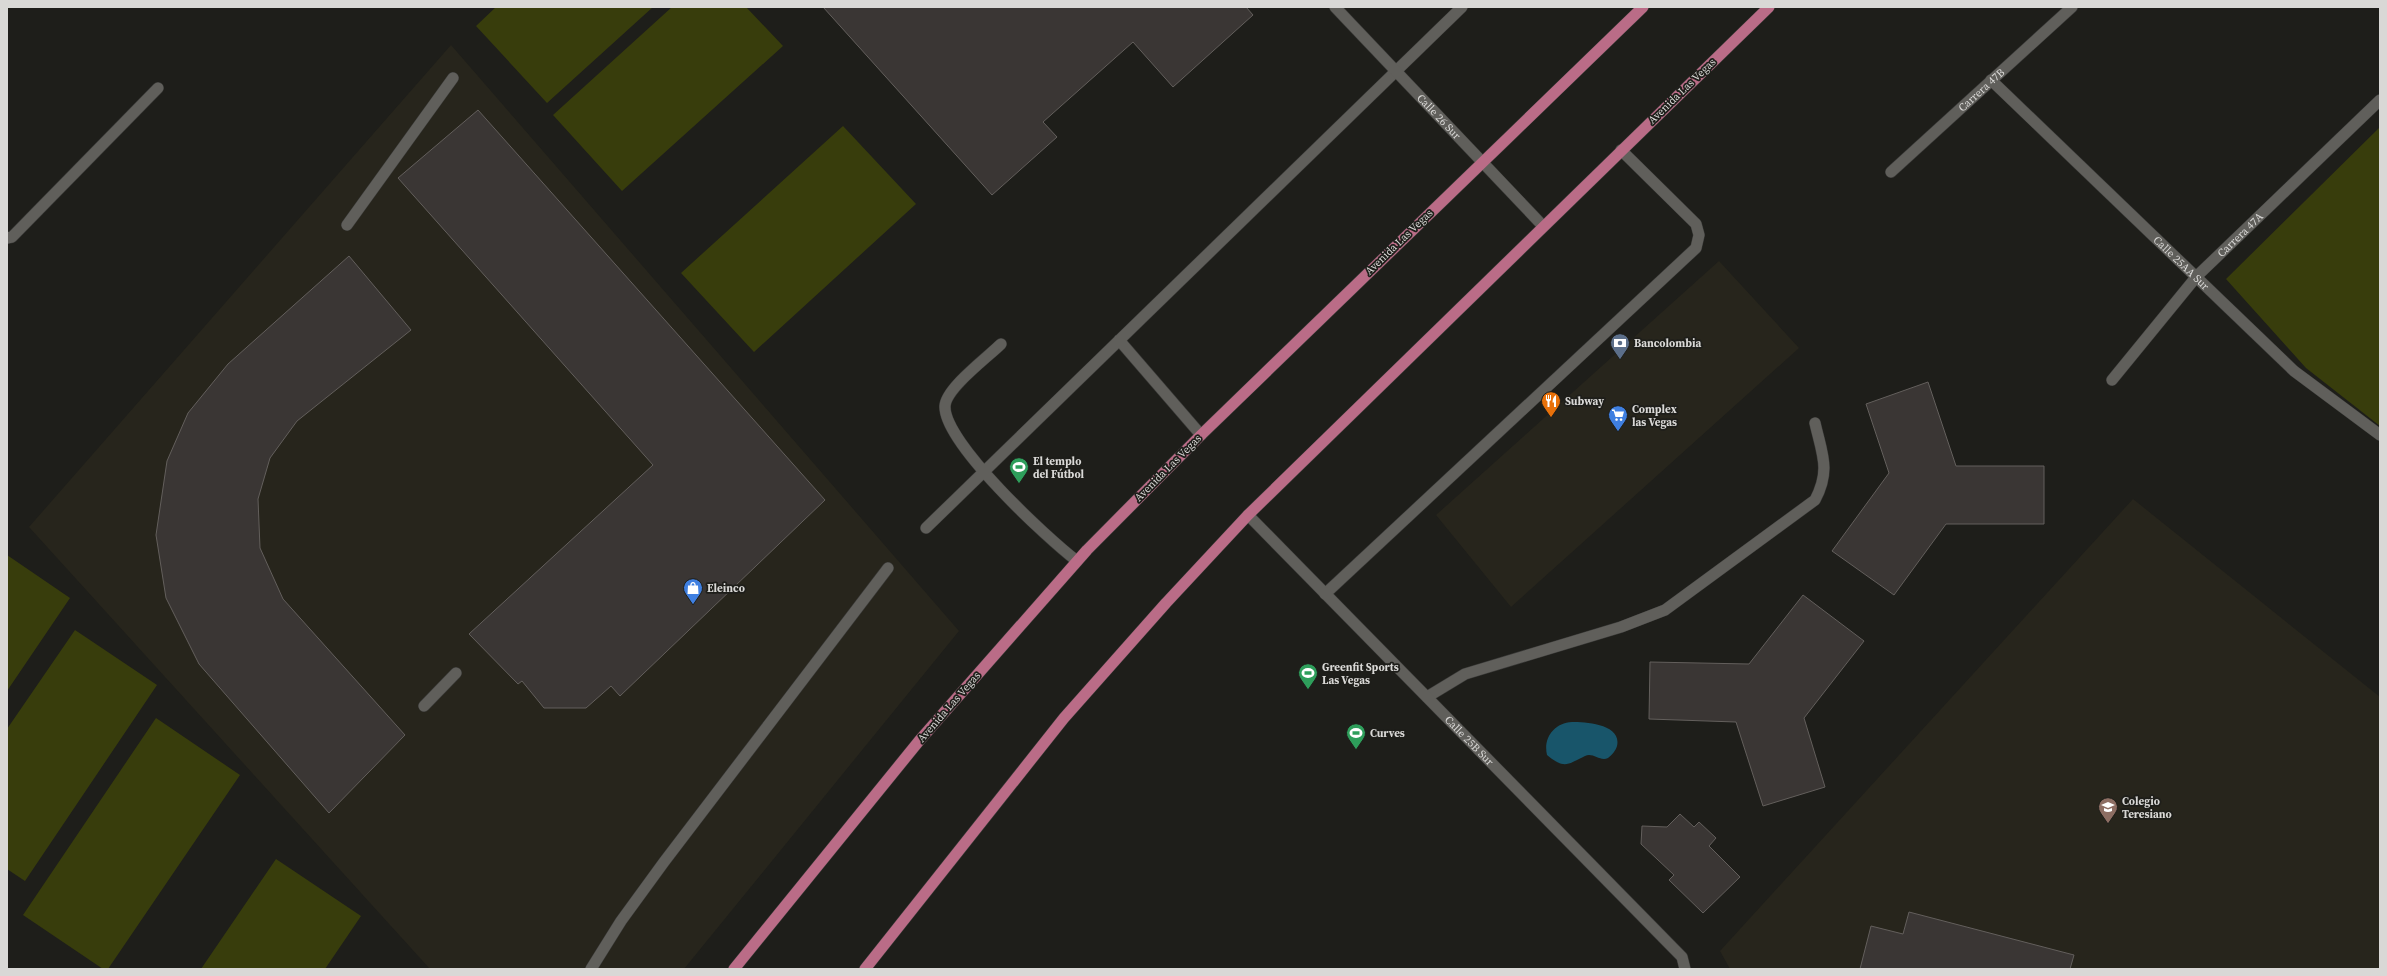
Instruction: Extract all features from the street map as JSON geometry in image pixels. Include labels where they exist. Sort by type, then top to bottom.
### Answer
[{"type":"main road","name":"Avenida Las Vegas","points":[[734,969],[920,741],[1077,561],[1201,435],[1482,161],[1643,7]]},
{"type":"main road","name":"Avenida Las Vegas","points":[[865,969],[1064,718],[1248,515],[1769,7]]},
{"type":"street","name":"Calle 26 Sur","points":[[1335,7],[1543,226]]},
{"type":"street","points":[[926,528],[1462,7]]},
{"type":"street","name":"Carrera 47B","points":[[1891,172],[2072,7]]},
{"type":"street","points":[[347,225],[453,78]]},
{"type":"street","name":"Calle 25AA Sur","points":[[1991,80],[2197,276],[2294,371],[2380,435]]},
{"type":"street","points":[[7,238],[12,237],[158,88]]},
{"type":"street","name":"Carrera 47A","points":[[2112,380],[2197,276],[2380,100]]},
{"type":"street","points":[[1325,594],[1696,248],[1699,235],[1696,224],[1621,150]]},
{"type":"street","points":[[1119,340],[1201,435]]},
{"type":"street","points":[[1002,344],[952,391],[945,406],[951,429],[983,472],[1056,544],[1077,561]]},
{"type":"street","points":[[1427,697],[1464,674],[1621,627],[1665,610],[1815,500],[1824,484],[1825,466],[1815,423]]},
{"type":"street","name":"Calle 25B Sur","points":[[1248,515],[1682,957],[1685,969]]},
{"type":"street","points":[[590,969],[621,921],[664,862],[888,568]]},
{"type":"street","points":[[424,706],[456,673]]},
{"type":"shaded area","points":[[451,45],[959,631],[684,969],[430,969],[29,527]]},
{"type":"shaded area","name":"Complex las Vegas","points":[[1719,261],[1799,348],[1511,607],[1436,515]]},
{"type":"shaded area","name":"Colegio Teresiano","points":[[2133,499],[2380,697],[2380,969],[1730,969],[1720,951]]},
{"type":"green space","points":[[496,7],[653,7],[547,103],[476,26]]},
{"type":"green space","points":[[672,7],[746,7],[783,46],[622,191],[553,115]]},
{"type":"green space","points":[[843,126],[916,204],[754,352],[681,273]]},
{"type":"green space","points":[[2380,127],[2380,426],[2306,368],[2226,279]]},
{"type":"green space","points":[[7,555],[70,598],[7,691]]},
{"type":"green space","points":[[75,630],[157,685],[25,881],[7,869],[7,729]]},
{"type":"green space","points":[[156,718],[240,775],[108,969],[103,969],[23,915]]},
{"type":"green space","points":[[276,859],[361,916],[325,969],[201,969]]},
{"type":"water","points":[[1572,722],[1594,724],[1609,729],[1614,733],[1617,739],[1615,751],[1605,759],[1588,755],[1566,764],[1558,763],[1553,760],[1547,755],[1546,749],[1548,737],[1555,728]]},
{"type":"building","points":[[823,7],[1246,7],[1253,15],[1173,87],[1133,42],[1043,122],[1057,137],[992,195]]},
{"type":"building","points":[[478,110],[825,500],[620,696],[611,686],[586,708],[544,708],[522,681],[518,684],[469,634],[653,465],[398,178]]},
{"type":"building","points":[[349,256],[411,330],[297,421],[270,458],[258,499],[260,548],[283,599],[405,735],[329,813],[199,664],[166,598],[156,535],[167,461],[188,413],[228,364]]},
{"type":"building","points":[[1928,382],[1956,466],[2044,466],[2044,524],[1946,524],[1894,595],[1832,551],[1889,473],[1866,404]]},
{"type":"building","points":[[1803,595],[1864,641],[1804,718],[1825,787],[1763,806],[1736,722],[1649,719],[1650,662],[1749,664]]},
{"type":"building","points":[[1680,814],[1694,827],[1699,822],[1716,838],[1709,846],[1740,877],[1703,913],[1669,880],[1674,875],[1641,844],[1642,826],[1667,827]]},
{"type":"building","points":[[1909,912],[2074,955],[2070,969],[1860,969],[1871,926],[1903,934]]},
{"type":"place","name":"Bancolombia","points":[[1620,360]]},
{"type":"place","name":"Subway","points":[[1551,418]]},
{"type":"place","name":"Complex las Vegas","points":[[1618,432]]},
{"type":"place","name":"El templo del Fútbol","points":[[1019,484]]},
{"type":"place","name":"Eleinco","points":[[693,605]]},
{"type":"place","name":"Greenfit Sports Las Vegas","points":[[1308,690]]},
{"type":"place","name":"Curves","points":[[1356,750]]},
{"type":"place","name":"Colegio Teresiano","points":[[2108,824]]}]
